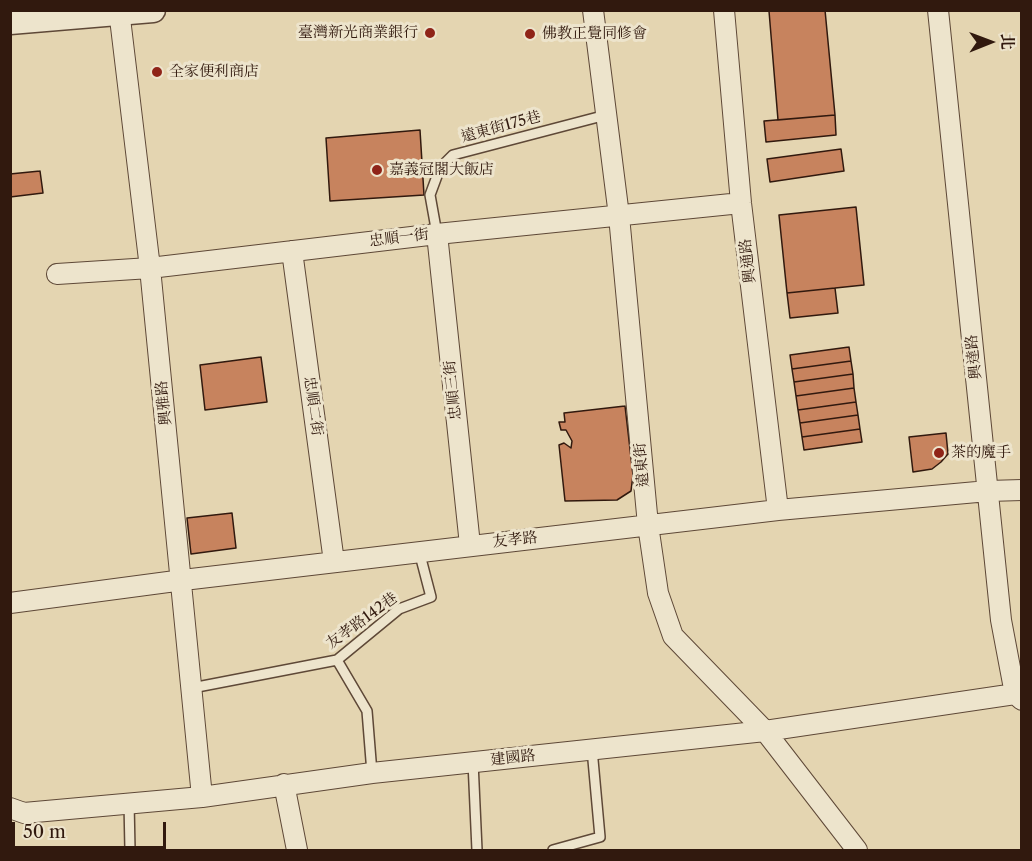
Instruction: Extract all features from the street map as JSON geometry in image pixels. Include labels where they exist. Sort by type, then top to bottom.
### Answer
[{"type":"street","points":[[10,22],[153,10]]},
{"type":"street","name":"遠東街","points":[[593,10],[619,216],[648,525],[658,593],[673,636],[765,731],[857,850]]},
{"type":"street","name":"興通路","points":[[724,10],[741,203],[778,510]]},
{"type":"street","name":"興達路","points":[[938,10],[1001,620],[1018,697]]},
{"type":"street","name":"興雅路","points":[[119,12],[150,268],[183,580],[202,796]]},
{"type":"street","name":"忠順一街","points":[[57,274],[150,268],[437,234],[741,203]]},
{"type":"street","name":"忠順三街","points":[[437,234],[470,545]]},
{"type":"street","name":"忠順二街","points":[[292,251],[334,562]]},
{"type":"street","name":"友孝路","points":[[10,603],[419,551],[778,510],[1022,490]]},
{"type":"street","name":"建國路","points":[[10,808],[24,813],[202,796],[372,773],[765,731],[1018,697]]},
{"type":"street","points":[[284,784],[297,850]]},
{"type":"lane","name":"遠東街175巷","points":[[437,234],[430,195],[440,168],[453,155],[606,115]]},
{"type":"lane","name":"友孝路142巷","points":[[192,688],[337,660],[399,609],[431,597],[419,551]]},
{"type":"lane","points":[[337,660],[367,711],[372,773]]},
{"type":"lane","points":[[554,850],[600,837],[592,749]]},
{"type":"lane","points":[[473,762],[477,850]]},
{"type":"lane","points":[[129,802],[130,850]]},
{"type":"building","points":[[825,10],[835,115],[778,120],[769,11]]},
{"type":"building","points":[[835,115],[836,135],[766,142],[764,121]]},
{"type":"building","points":[[420,130],[424,195],[330,201],[326,138]]},
{"type":"building","points":[[841,149],[844,171],[770,182],[767,159]]},
{"type":"building","points":[[40,171],[43,193],[10,197],[10,174]]},
{"type":"building","points":[[856,207],[864,285],[787,293],[779,215]]},
{"type":"building","points":[[835,288],[838,313],[790,318],[787,293]]},
{"type":"building","points":[[849,347],[851,361],[792,369],[790,355]]},
{"type":"building","points":[[261,357],[267,402],[205,410],[200,365]]},
{"type":"building","points":[[851,361],[853,374],[794,382],[792,369]]},
{"type":"building","points":[[853,374],[854,388],[796,396],[794,382]]},
{"type":"building","points":[[854,388],[856,402],[798,410],[796,396]]},
{"type":"building","points":[[856,402],[858,415],[800,423],[798,410]]},
{"type":"building","points":[[625,406],[633,475],[631,491],[617,500],[565,501],[559,445],[564,443],[571,448],[572,441],[566,430],[561,430],[559,422],[565,422],[564,413]]},
{"type":"building","points":[[858,415],[860,429],[802,437],[800,423]]},
{"type":"building","points":[[860,429],[862,442],[804,450],[802,437]]},
{"type":"building","points":[[946,433],[948,454],[932,469],[913,472],[909,437]]},
{"type":"building","points":[[232,513],[236,548],[191,554],[187,518]]},
{"type":"place","name":"臺灣新光商業銀行","points":[[430,33]]},
{"type":"place","name":"佛教正覺同修會","points":[[530,34]]},
{"type":"place","name":"全家便利商店","points":[[157,72]]},
{"type":"place","name":"嘉義冠閣大飯店","points":[[377,170]]},
{"type":"place","name":"茶的魔手","points":[[939,453]]}]
